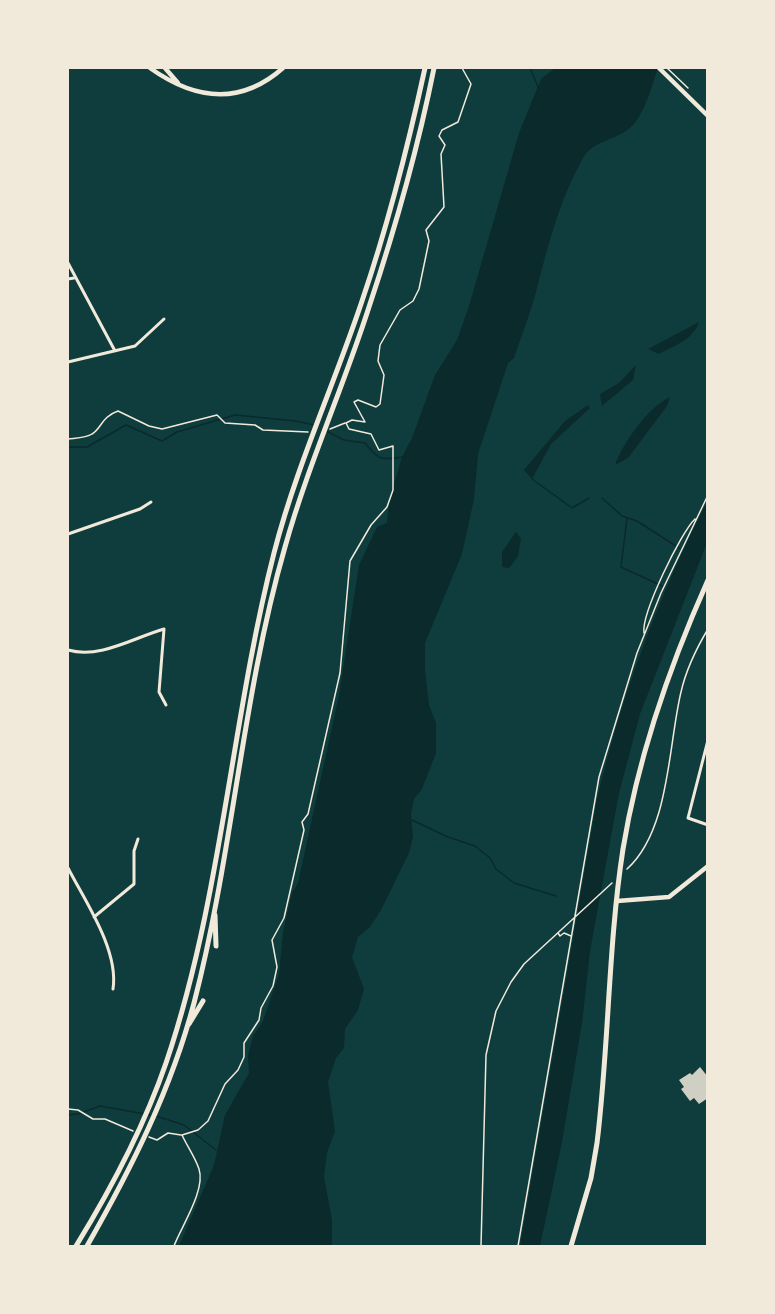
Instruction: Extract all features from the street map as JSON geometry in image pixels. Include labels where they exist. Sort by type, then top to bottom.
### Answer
[{"type":"highway","points":[[76,1246],[120,1171],[166,1063],[200,940],[257,622],[275,548],[384,231],[413,126],[425,68]]},
{"type":"highway","points":[[87,1246],[127,1175],[174,1066],[186,1028],[214,910],[261,641],[285,547],[369,308],[408,177],[434,68]]},
{"type":"highway","points":[[571,1246],[591,1178],[597,1143],[617,901],[627,827],[640,772],[678,652],[708,580]]},
{"type":"highway","points":[[214,910],[218,929],[216,946]]},
{"type":"highway","points":[[186,1028],[203,1001]]},
{"type":"main road","points":[[150,68],[180,85],[209,94],[234,93],[265,83],[283,68]]},
{"type":"main road","points":[[165,68],[180,85]]},
{"type":"main road","points":[[659,68],[708,116]]},
{"type":"main road","points":[[617,901],[669,897],[708,867]]},
{"type":"street","points":[[68,262],[74,279],[115,351]]},
{"type":"street","points":[[68,279],[74,279]]},
{"type":"street","points":[[68,362],[135,346],[164,319]]},
{"type":"street","points":[[68,534],[140,509],[151,502]]},
{"type":"street","points":[[68,650],[81,654],[104,651],[164,629],[159,692],[165,705]]},
{"type":"street","points":[[708,740],[688,818],[708,825]]},
{"type":"street","points":[[94,916],[134,884],[134,851],[138,839]]},
{"type":"street","points":[[68,867],[104,936],[114,974],[113,989]]},
{"type":"path","points":[[326,431],[346,423],[365,422],[354,402],[358,400],[376,407],[380,405],[384,375],[378,361],[380,345],[400,310],[413,301],[429,241],[426,230],[444,207],[441,154],[445,145],[439,136],[442,130],[458,122],[471,84],[462,68]]},
{"type":"path","points":[[667,68],[691,92]]},
{"type":"path","points":[[68,439],[90,435],[99,423],[118,411],[149,426],[162,429],[217,415],[225,423],[255,425],[263,430],[309,432]]},
{"type":"path","points":[[68,1109],[78,1110],[93,1119],[105,1119],[157,1140],[168,1134],[182,1135],[198,1130],[208,1121],[225,1084],[238,1070],[244,1057],[244,1043],[259,1020],[261,1008],[273,986],[277,967],[272,940],[285,918],[304,830],[302,822],[308,814],[340,673],[350,561],[371,525],[387,507],[393,490],[393,446],[380,450],[371,434],[349,429],[346,423]]},
{"type":"path","points":[[518,1246],[599,777],[618,708],[644,635],[708,495]]},
{"type":"path","points":[[644,635],[644,623],[658,587],[687,527],[696,518]]},
{"type":"path","points":[[622,874],[639,856],[655,823],[681,691],[692,659],[708,629]]},
{"type":"path","points":[[481,1246],[485,1077],[492,1024],[503,996],[517,972],[613,882]]},
{"type":"path","points":[[559,931],[560,936],[564,933],[571,936]]},
{"type":"path","points":[[174,1246],[200,1188],[200,1170],[182,1135]]},
{"type":"water","points":[[555,68],[658,68],[648,98],[637,120],[620,135],[587,152],[568,189],[551,237],[535,297],[514,358],[508,363],[478,454],[474,499],[462,554],[425,643],[429,705],[436,723],[436,753],[422,789],[414,799],[411,814],[413,837],[409,853],[381,910],[370,927],[358,937],[352,957],[364,989],[358,1010],[345,1029],[344,1048],[336,1058],[328,1082],[335,1131],[327,1153],[324,1177],[332,1220],[332,1246],[179,1246],[214,1165],[225,1115],[249,1073],[248,1056],[253,1036],[263,1021],[279,974],[283,932],[292,893],[298,883],[339,695],[359,565],[377,527],[387,523],[389,502],[402,457],[412,438],[435,375],[457,340],[469,306],[519,133],[541,79]]},
{"type":"water","points":[[699,322],[688,338],[677,345],[659,354],[648,349]]},
{"type":"water","points":[[636,365],[633,380],[602,406],[600,394],[619,383]]},
{"type":"water","points":[[670,397],[667,406],[628,458],[615,465],[637,426],[653,409]]},
{"type":"water","points":[[588,405],[590,408],[551,444],[532,479],[524,470],[565,421]]},
{"type":"water","points":[[707,502],[707,543],[640,714],[619,793],[590,951],[582,1023],[562,1142],[540,1246],[520,1246],[597,799],[618,722],[643,647],[657,610]]},
{"type":"water","points":[[516,532],[521,538],[518,556],[509,568],[502,567],[502,552]]},
{"type":"building","points":[[700,1067],[708,1077],[708,1098],[699,1104],[694,1098],[690,1101],[681,1089],[684,1087],[679,1080],[690,1073],[692,1075]]},
{"type":"waterway","points":[[530,68],[539,89]]},
{"type":"waterway","points":[[68,447],[87,447],[126,425],[162,441],[177,432],[235,415],[314,425]]},
{"type":"waterway","points":[[326,431],[344,440],[365,443],[379,457],[404,457]]},
{"type":"waterway","points":[[532,479],[572,508],[589,498]]},
{"type":"waterway","points":[[602,498],[622,516],[637,521],[679,548]]},
{"type":"waterway","points":[[627,518],[621,567],[662,586]]},
{"type":"waterway","points":[[412,820],[448,837],[475,846],[490,858],[496,869],[514,883],[556,896]]},
{"type":"waterway","points":[[68,1115],[100,1106],[151,1115]]},
{"type":"waterway","points":[[156,1116],[184,1125],[216,1150]]}]
